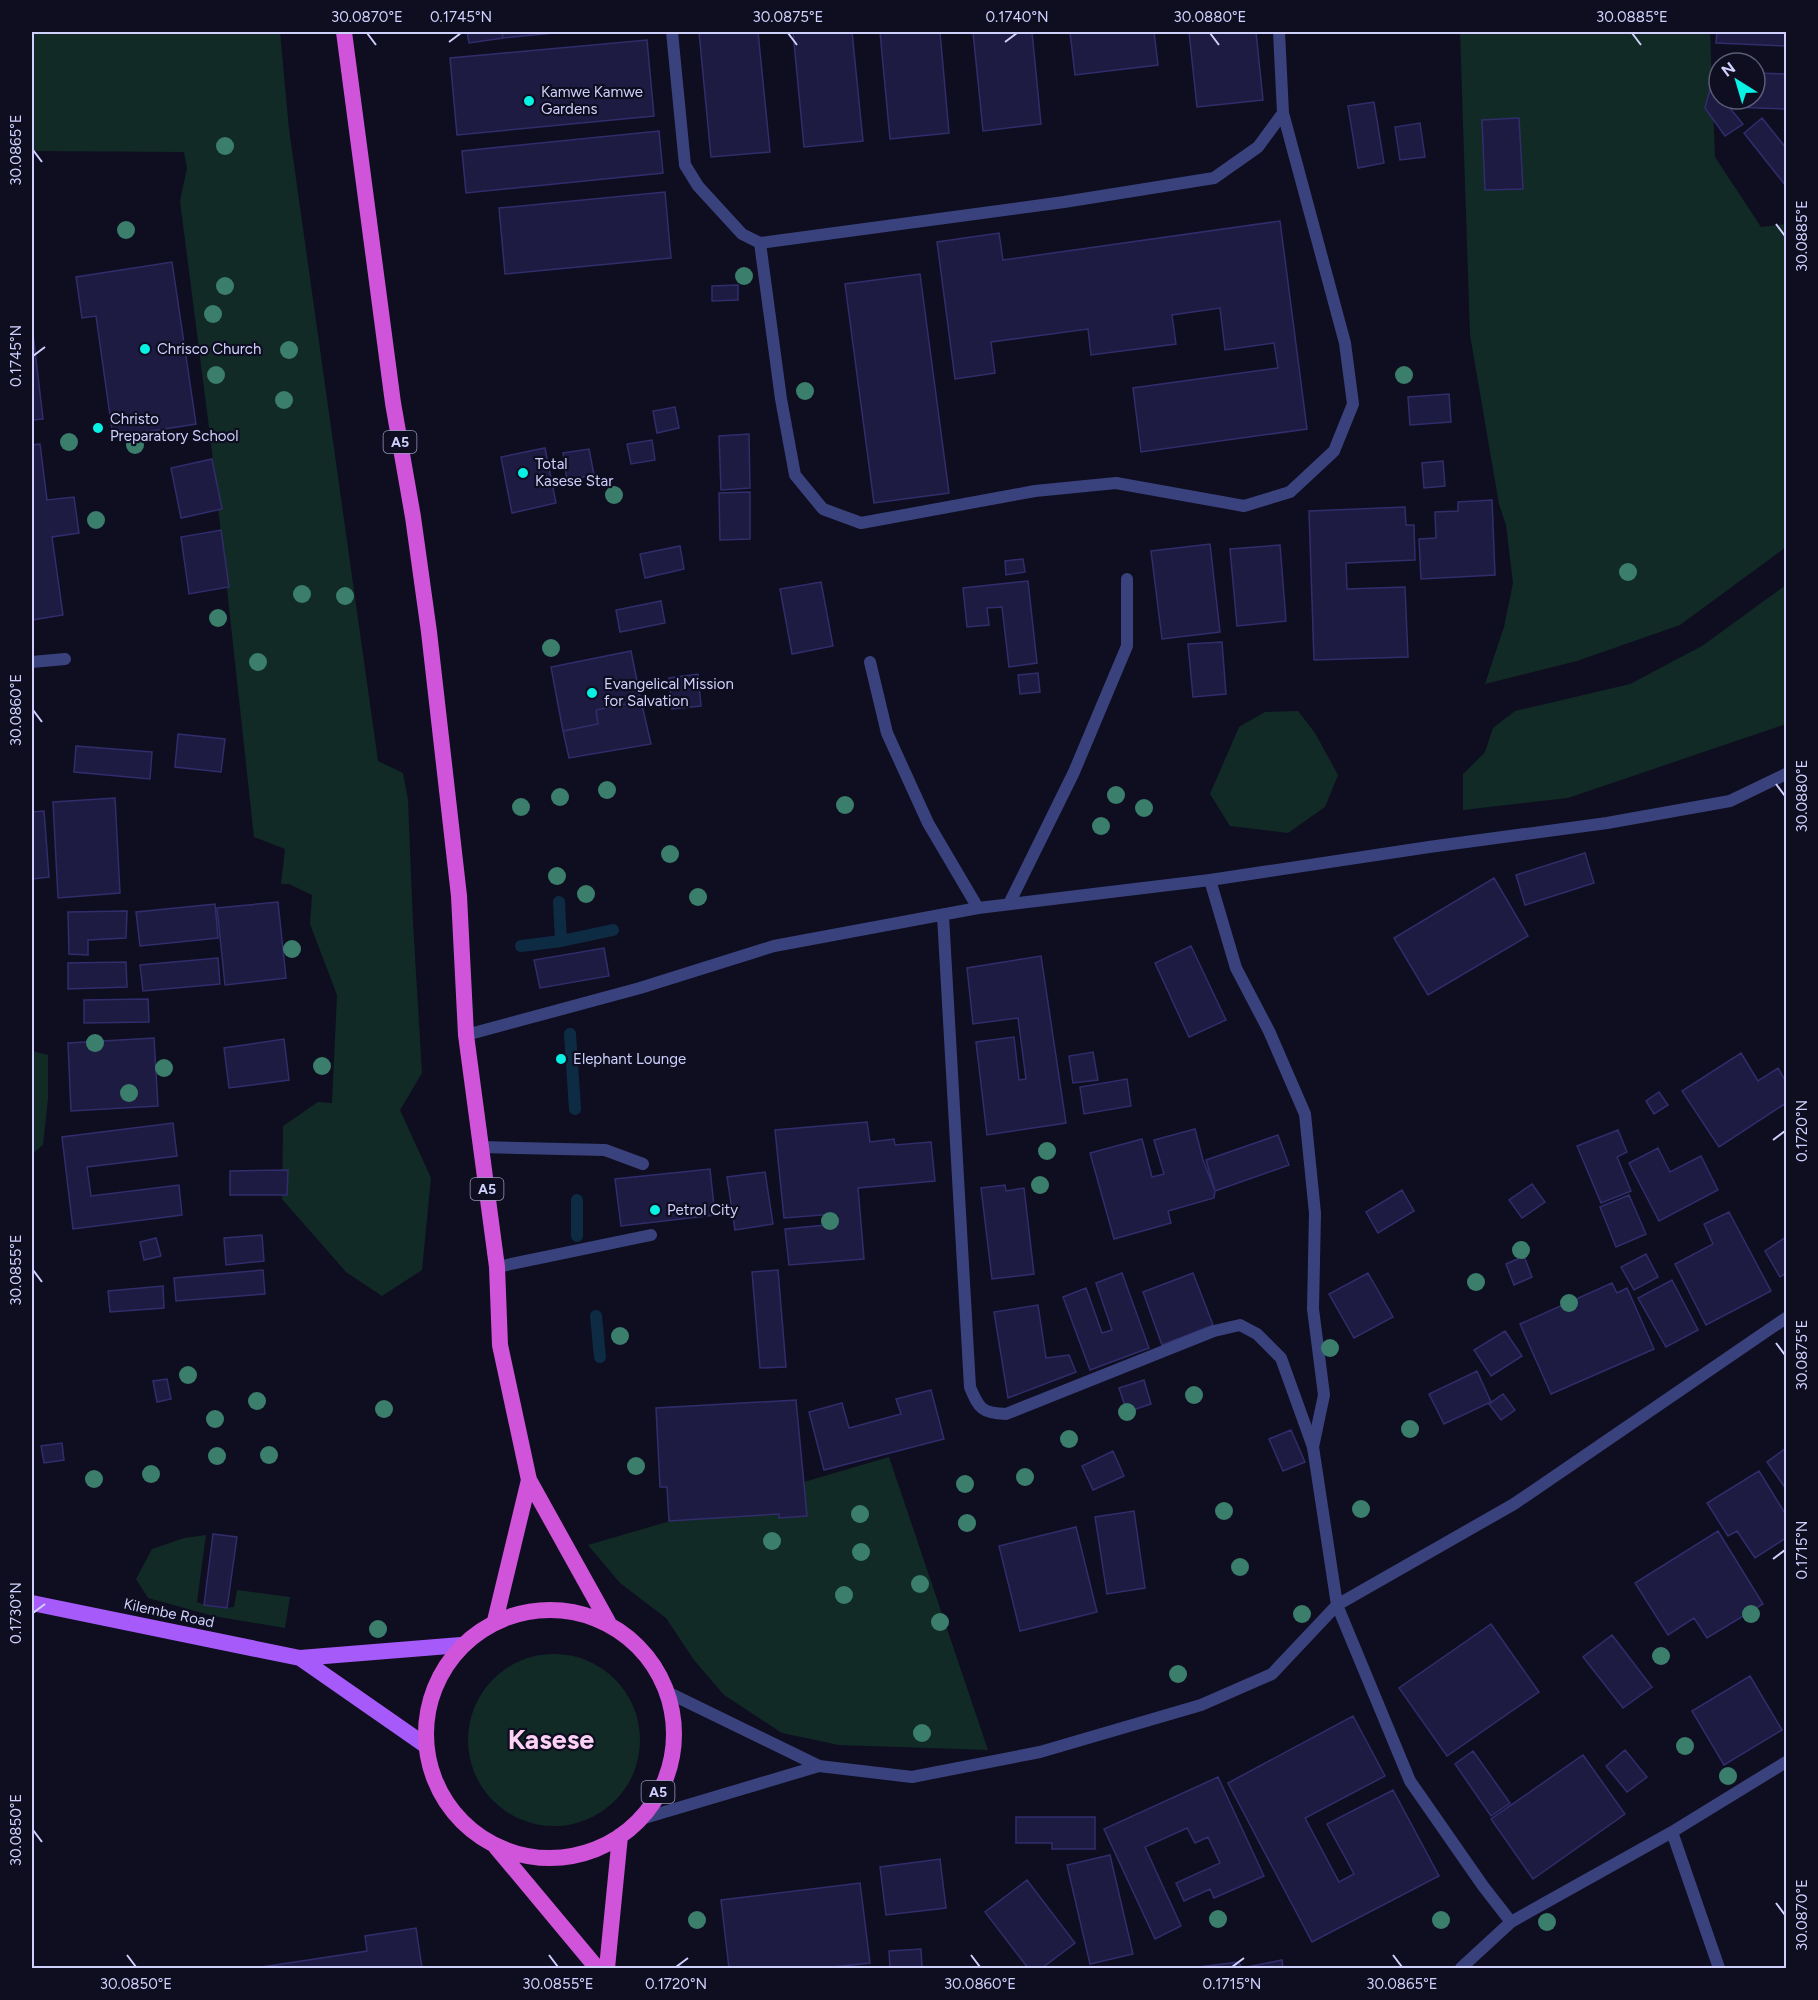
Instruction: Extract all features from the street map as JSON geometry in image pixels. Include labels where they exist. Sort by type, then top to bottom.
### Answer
[{"type":"highway","name":"A5","points":[[344,32],[393,403],[413,517],[429,632],[459,896],[466,1035],[497,1267],[500,1345],[529,1480],[608,1622],[646,1652],[669,1693],[675,1737],[665,1781],[641,1819],[621,1836],[581,1854],[538,1858],[496,1847]]},
{"type":"highway","name":"A5","points":[[495,1621],[529,1480]]},
{"type":"highway","name":"A5","points":[[597,1968],[496,1847],[461,1822],[436,1787],[425,1745],[427,1709],[440,1674],[461,1645],[495,1621],[552,1608],[608,1622]]},
{"type":"highway","points":[[607,1968],[621,1836]]},
{"type":"main road","name":"Kilembe Road","points":[[32,1603],[300,1658],[461,1645]]},
{"type":"main road","name":"Kilembe Road","points":[[300,1658],[425,1745]]},
{"type":"street","points":[[672,32],[685,165],[698,186],[742,234],[760,243],[1064,202],[1214,178],[1258,147],[1283,113]]},
{"type":"street","points":[[760,243],[781,399],[795,475],[823,509],[861,523],[1035,490],[1116,483],[1244,506],[1290,492],[1334,452],[1353,404],[1345,343],[1283,113],[1279,32]]},
{"type":"street","points":[[1009,904],[1074,772],[1127,646],[1127,579]]},
{"type":"street","points":[[32,662],[65,659]]},
{"type":"street","points":[[870,662],[887,733],[928,823],[978,908]]},
{"type":"street","points":[[466,1035],[640,988],[774,946],[978,908],[1210,880],[1607,823],[1730,801],[1786,774]]},
{"type":"street","points":[[1210,880],[1236,968],[1269,1031],[1305,1114],[1315,1213],[1313,1309],[1324,1395],[1313,1447]]},
{"type":"street","points":[[943,916],[970,1387],[982,1409],[990,1413],[1006,1414],[1214,1330],[1240,1324],[1257,1334],[1281,1358],[1313,1447],[1336,1605],[1410,1781],[1511,1922]]},
{"type":"street","points":[[481,1147],[605,1150],[643,1164]]},
{"type":"street","points":[[497,1267],[651,1235]]},
{"type":"street","points":[[669,1693],[819,1766],[912,1777],[1040,1752],[1201,1705],[1272,1674],[1336,1605],[1514,1504],[1786,1318]]},
{"type":"street","points":[[1461,1968],[1511,1922],[1672,1832],[1786,1762]]},
{"type":"street","points":[[641,1819],[819,1766]]},
{"type":"street","points":[[1672,1832],[1719,1968]]},
{"type":"green space","points":[[32,32],[280,32],[289,129],[378,761],[403,773],[408,800],[422,1073],[400,1110],[431,1178],[422,1270],[382,1296],[346,1272],[282,1199],[283,1126],[318,1102],[332,1103],[337,995],[310,924],[312,895],[289,884],[281,884],[285,849],[254,837],[212,451],[180,201],[187,168],[184,152],[32,151]]},
{"type":"green space","points":[[1460,32],[1710,32],[1711,51],[1707,51],[1707,111],[1713,111],[1715,157],[1761,227],[1786,224],[1786,547],[1680,625],[1577,661],[1485,684],[1504,627],[1513,583],[1506,525],[1499,504],[1470,335]]},
{"type":"green space","points":[[1786,585],[1786,724],[1568,798],[1463,810],[1463,774],[1485,752],[1493,728],[1515,711],[1630,684],[1702,646]]},
{"type":"green space","points":[[1298,711],[1315,733],[1338,775],[1325,807],[1288,833],[1230,826],[1210,794],[1239,727],[1265,712]]},
{"type":"green space","points":[[32,1051],[48,1055],[48,1099],[43,1145],[32,1154]]},
{"type":"green space","points":[[889,1457],[988,1750],[839,1745],[782,1733],[724,1695],[694,1660],[666,1618],[620,1583],[588,1545]]},
{"type":"green space","points":[[206,1535],[197,1602],[215,1607],[234,1607],[237,1590],[290,1597],[285,1628],[213,1616],[148,1598],[136,1579],[152,1549],[184,1538]]},
{"type":"green space","points":[[554,1654],[587,1661],[615,1679],[633,1707],[640,1740],[633,1773],[615,1801],[587,1819],[554,1826],[521,1819],[493,1801],[475,1773],[468,1740],[475,1707],[493,1679],[521,1661]]},
{"type":"building","points":[[467,32],[502,32],[503,38],[469,43]]},
{"type":"building","points":[[502,32],[564,32],[503,38]]},
{"type":"building","points":[[699,32],[758,32],[770,152],[711,157]]},
{"type":"building","points":[[793,32],[852,32],[863,141],[804,147]]},
{"type":"building","points":[[880,32],[940,32],[949,133],[890,139]]},
{"type":"building","points":[[973,32],[1032,32],[1041,124],[983,131]]},
{"type":"building","points":[[1070,32],[1154,32],[1158,65],[1075,75]]},
{"type":"building","points":[[1189,32],[1256,32],[1263,100],[1197,107]]},
{"type":"building","points":[[1717,32],[1786,32],[1786,46],[1716,43]]},
{"type":"building","points":[[647,40],[654,116],[457,135],[450,58]]},
{"type":"building","points":[[1767,73],[1786,74],[1786,109],[1767,108]]},
{"type":"building","points":[[1374,102],[1384,163],[1358,168],[1348,106]]},
{"type":"building","points":[[1707,111],[1732,111],[1743,124],[1725,136]]},
{"type":"building","points":[[1519,118],[1523,189],[1485,190],[1482,120]]},
{"type":"building","points":[[1762,118],[1786,148],[1786,186],[1744,133]]},
{"type":"building","points":[[1420,123],[1425,157],[1400,160],[1395,127]]},
{"type":"building","points":[[659,131],[663,173],[466,193],[462,151]]},
{"type":"building","points":[[665,192],[671,258],[505,274],[499,208]]},
{"type":"building","points":[[1280,221],[1307,429],[1141,452],[1133,388],[1278,368],[1274,343],[1225,350],[1220,308],[1172,315],[1176,344],[1091,355],[1088,329],[991,342],[995,373],[955,379],[937,242],[999,233],[1003,260]]},
{"type":"building","points":[[172,262],[196,424],[113,437],[96,316],[82,318],[76,277]]},
{"type":"building","points":[[920,274],[949,493],[874,503],[845,284]]},
{"type":"building","points":[[738,285],[738,300],[712,301],[712,286]]},
{"type":"building","points":[[32,325],[43,419],[32,420]]},
{"type":"building","points":[[1449,394],[1451,422],[1410,425],[1408,397]]},
{"type":"building","points":[[675,407],[679,428],[657,433],[653,411]]},
{"type":"building","points":[[749,434],[750,488],[721,490],[719,436]]},
{"type":"building","points":[[652,440],[655,460],[631,464],[627,444]]},
{"type":"building","points":[[40,444],[47,500],[74,497],[79,533],[52,537],[63,615],[32,620],[32,445]]},
{"type":"building","points":[[545,448],[556,503],[512,513],[501,457]]},
{"type":"building","points":[[589,449],[594,475],[567,480],[563,453]]},
{"type":"building","points":[[212,459],[222,509],[181,518],[171,468]]},
{"type":"building","points":[[1443,461],[1445,486],[1424,488],[1422,463]]},
{"type":"building","points":[[750,492],[750,539],[720,540],[719,493]]},
{"type":"building","points":[[1492,500],[1495,575],[1421,579],[1419,539],[1436,538],[1435,512],[1458,511],[1458,502]]},
{"type":"building","points":[[1405,507],[1406,525],[1414,525],[1415,560],[1346,563],[1347,589],[1405,587],[1408,657],[1314,660],[1309,511]]},
{"type":"building","points":[[221,530],[229,587],[189,594],[181,537]]},
{"type":"building","points":[[1210,544],[1220,632],[1162,639],[1151,551]]},
{"type":"building","points":[[1280,545],[1286,621],[1237,626],[1230,549]]},
{"type":"building","points":[[680,546],[684,569],[645,578],[640,554]]},
{"type":"building","points":[[1023,559],[1025,572],[1006,575],[1005,561]]},
{"type":"building","points":[[1028,581],[1037,663],[1009,667],[1002,607],[987,608],[989,625],[967,627],[963,588]]},
{"type":"building","points":[[821,582],[833,646],[792,654],[780,589]]},
{"type":"building","points":[[661,601],[665,623],[620,632],[616,610]]},
{"type":"building","points":[[1222,642],[1226,694],[1193,697],[1188,644]]},
{"type":"building","points":[[631,651],[641,701],[596,710],[598,724],[563,731],[551,667]]},
{"type":"building","points":[[1038,673],[1040,692],[1020,694],[1018,675]]},
{"type":"building","points":[[698,674],[701,706],[672,709],[669,678]]},
{"type":"building","points":[[641,701],[651,744],[569,758],[563,731],[598,724],[596,710]]},
{"type":"building","points":[[178,734],[225,739],[221,772],[175,767]]},
{"type":"building","points":[[76,746],[152,752],[150,779],[74,772]]},
{"type":"building","points":[[115,798],[120,893],[58,898],[53,802]]},
{"type":"building","points":[[44,811],[49,877],[32,879],[32,812]]},
{"type":"building","points":[[1585,853],[1594,883],[1525,905],[1516,875]]},
{"type":"building","points":[[1494,878],[1528,936],[1428,995],[1394,938]]},
{"type":"building","points":[[278,902],[286,978],[225,985],[217,908]]},
{"type":"building","points":[[215,904],[218,938],[140,946],[136,912]]},
{"type":"building","points":[[127,911],[126,938],[88,940],[88,955],[69,954],[68,912]]},
{"type":"building","points":[[1191,946],[1226,1020],[1189,1037],[1155,963]]},
{"type":"building","points":[[604,948],[609,976],[540,988],[534,960]]},
{"type":"building","points":[[1041,956],[1066,1123],[987,1135],[976,1042],[1014,1037],[1019,1080],[1026,1079],[1018,1018],[973,1024],[967,968]]},
{"type":"building","points":[[218,958],[220,984],[143,991],[140,965]]},
{"type":"building","points":[[126,962],[127,987],[68,989],[68,963]]},
{"type":"building","points":[[148,999],[149,1022],[84,1023],[84,1000]]},
{"type":"building","points":[[154,1038],[158,1106],[71,1111],[68,1043]]},
{"type":"building","points":[[284,1039],[289,1080],[229,1088],[224,1048]]},
{"type":"building","points":[[1093,1052],[1098,1080],[1073,1083],[1069,1056]]},
{"type":"building","points":[[1741,1053],[1758,1081],[1778,1068],[1786,1082],[1786,1103],[1719,1147],[1682,1091]]},
{"type":"building","points":[[1127,1079],[1131,1106],[1084,1114],[1080,1087]]},
{"type":"building","points":[[1659,1092],[1668,1105],[1654,1114],[1646,1101]]},
{"type":"building","points":[[867,1122],[870,1142],[894,1139],[895,1145],[931,1142],[935,1181],[858,1188],[864,1259],[789,1265],[785,1229],[836,1224],[835,1214],[784,1218],[775,1130]]},
{"type":"building","points":[[173,1123],[177,1156],[87,1167],[91,1196],[179,1185],[182,1215],[73,1229],[62,1137]]},
{"type":"building","points":[[1195,1129],[1203,1160],[1215,1191],[1214,1198],[1168,1211],[1171,1223],[1114,1239],[1090,1153],[1142,1139],[1152,1177],[1164,1174],[1154,1140]]},
{"type":"building","points":[[1618,1130],[1627,1152],[1617,1157],[1631,1191],[1601,1203],[1577,1146]]},
{"type":"building","points":[[1278,1135],[1289,1165],[1215,1191],[1206,1160]]},
{"type":"building","points":[[1658,1148],[1670,1172],[1701,1156],[1718,1190],[1659,1221],[1629,1163]]},
{"type":"building","points":[[710,1169],[715,1215],[621,1226],[615,1179]]},
{"type":"building","points":[[288,1170],[287,1195],[230,1195],[230,1171]]},
{"type":"building","points":[[765,1172],[773,1224],[735,1230],[727,1177]]},
{"type":"building","points":[[1532,1184],[1545,1202],[1522,1218],[1509,1200]]},
{"type":"building","points":[[1005,1185],[1006,1191],[1024,1188],[1034,1274],[992,1279],[981,1188]]},
{"type":"building","points":[[1402,1190],[1414,1211],[1378,1233],[1366,1212]]},
{"type":"building","points":[[1629,1195],[1646,1234],[1616,1247],[1600,1207]]},
{"type":"building","points":[[1729,1212],[1771,1291],[1706,1325],[1675,1264],[1713,1244],[1704,1224]]},
{"type":"building","points":[[262,1235],[264,1261],[226,1265],[224,1238]]},
{"type":"building","points":[[1786,1237],[1786,1273],[1780,1277],[1765,1251]]},
{"type":"building","points":[[156,1238],[161,1256],[144,1260],[140,1242]]},
{"type":"building","points":[[1646,1254],[1658,1277],[1634,1290],[1621,1267]]},
{"type":"building","points":[[1524,1256],[1532,1277],[1514,1285],[1506,1264]]},
{"type":"building","points":[[263,1270],[265,1294],[176,1301],[174,1278]]},
{"type":"building","points":[[778,1270],[786,1367],[760,1368],[752,1272]]},
{"type":"building","points":[[1122,1273],[1149,1348],[1090,1370],[1063,1297],[1086,1288],[1102,1333],[1112,1330],[1096,1283]]},
{"type":"building","points":[[1193,1273],[1213,1325],[1162,1345],[1143,1292]]},
{"type":"building","points":[[1368,1273],[1393,1317],[1354,1338],[1329,1294]]},
{"type":"building","points":[[1672,1280],[1698,1330],[1666,1347],[1638,1298]]},
{"type":"building","points":[[1612,1283],[1617,1293],[1627,1288],[1654,1349],[1551,1394],[1520,1324]]},
{"type":"building","points":[[163,1286],[164,1308],[110,1312],[108,1291]]},
{"type":"building","points":[[1038,1305],[1046,1358],[1069,1355],[1076,1372],[1008,1398],[994,1312]]},
{"type":"building","points":[[1505,1331],[1522,1356],[1491,1376],[1474,1350]]},
{"type":"building","points":[[1477,1371],[1491,1402],[1444,1424],[1429,1394]]},
{"type":"building","points":[[167,1379],[171,1399],[157,1402],[153,1381]]},
{"type":"building","points":[[1144,1380],[1151,1404],[1127,1412],[1119,1388]]},
{"type":"building","points":[[931,1390],[944,1439],[824,1470],[809,1412],[842,1403],[849,1428],[901,1414],[896,1399]]},
{"type":"building","points":[[1503,1394],[1515,1410],[1501,1420],[1489,1404]]},
{"type":"building","points":[[796,1400],[807,1516],[779,1518],[779,1514],[669,1521],[667,1487],[660,1487],[656,1408]]},
{"type":"building","points":[[1291,1430],[1305,1462],[1283,1471],[1269,1439]]},
{"type":"building","points":[[62,1443],[64,1460],[44,1463],[41,1446]]},
{"type":"building","points":[[1786,1448],[1786,1489],[1767,1462]]},
{"type":"building","points":[[1113,1451],[1124,1476],[1093,1490],[1082,1466]]},
{"type":"building","points":[[1759,1471],[1786,1515],[1786,1538],[1755,1558],[1737,1531],[1728,1536],[1707,1503]]},
{"type":"building","points":[[1134,1511],[1145,1588],[1107,1594],[1095,1517]]},
{"type":"building","points":[[1076,1527],[1097,1612],[1020,1631],[999,1546]]},
{"type":"building","points":[[1718,1531],[1763,1604],[1707,1638],[1694,1618],[1668,1635],[1635,1583]]},
{"type":"building","points":[[213,1534],[237,1537],[227,1608],[204,1605]]},
{"type":"building","points":[[1491,1624],[1539,1692],[1447,1756],[1399,1688]]},
{"type":"building","points":[[1612,1635],[1652,1687],[1623,1708],[1583,1657]]},
{"type":"building","points":[[1750,1676],[1782,1730],[1724,1765],[1692,1711]]},
{"type":"building","points":[[1353,1716],[1385,1776],[1305,1818],[1339,1882],[1354,1874],[1327,1824],[1393,1790],[1439,1876],[1312,1942],[1228,1783]]},
{"type":"building","points":[[1625,1750],[1647,1777],[1627,1792],[1606,1766]]},
{"type":"building","points":[[1473,1751],[1510,1803],[1491,1816],[1455,1764]]},
{"type":"building","points":[[1583,1755],[1625,1814],[1533,1879],[1491,1819]]},
{"type":"building","points":[[1218,1777],[1264,1876],[1214,1898],[1210,1889],[1184,1901],[1176,1883],[1220,1863],[1208,1837],[1195,1843],[1187,1828],[1145,1847],[1181,1926],[1155,1939],[1104,1829]]},
{"type":"building","points":[[1016,1817],[1095,1817],[1095,1849],[1052,1849],[1052,1843],[1016,1843]]},
{"type":"building","points":[[1110,1855],[1133,1954],[1090,1964],[1067,1865]]},
{"type":"building","points":[[940,1859],[946,1908],[886,1915],[880,1867]]},
{"type":"building","points":[[1027,1880],[1075,1943],[1042,1968],[1028,1968],[985,1912]]},
{"type":"building","points":[[860,1883],[870,1963],[823,1968],[729,1968],[721,1900]]},
{"type":"building","points":[[416,1928],[422,1968],[262,1967],[367,1951],[365,1936]]},
{"type":"building","points":[[921,1949],[922,1968],[890,1968],[889,1951]]},
{"type":"building","points":[[1282,1960],[1283,1968],[1242,1968]]},
{"type":"building","points":[[1238,1962],[1242,1968],[1191,1968]]},
{"type":"waterway","points":[[559,902],[561,941]]},
{"type":"waterway","points":[[521,946],[561,941],[613,930]]},
{"type":"waterway","points":[[570,1034],[575,1109]]},
{"type":"waterway","points":[[577,1200],[577,1236]]},
{"type":"waterway","points":[[596,1316],[600,1357]]},
{"type":"place","name":"Kamwe Kamwe Gardens","points":[[529,101]]},
{"type":"place","name":"Chrisco Church","points":[[145,349]]},
{"type":"place","name":"Christo Preparatory School","points":[[98,428]]},
{"type":"place","name":"Total Kasese Star","points":[[523,473]]},
{"type":"place","name":"Evangelical Mission for Salvation","points":[[592,693]]},
{"type":"place","name":"Elephant Lounge","points":[[561,1059]]},
{"type":"place","name":"Petrol City","points":[[655,1210]]},
{"type":"district","name":"Kasese","points":[[551,1740]]}]
